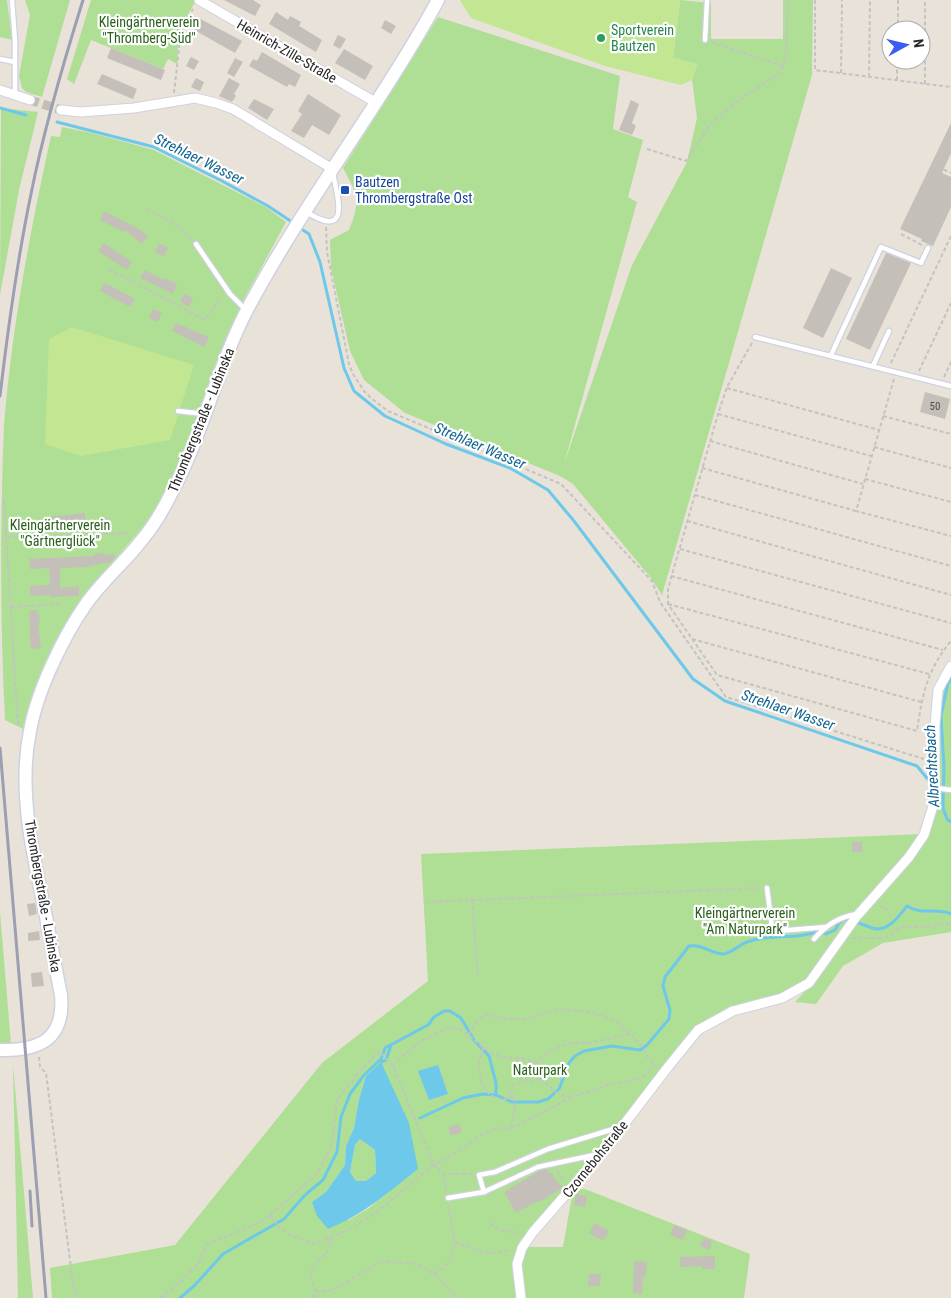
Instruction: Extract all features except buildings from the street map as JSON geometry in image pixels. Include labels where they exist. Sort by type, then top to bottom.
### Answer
[{"type":"street","name":"Thrombergstraße - Lubinska","points":[[40,1045],[52,1035],[58,1024],[62,1003],[30,843],[25,776],[29,732],[34,712],[62,644],[87,603],[142,540],[172,492],[247,311],[299,219],[438,0]]},
{"type":"street","name":"Heinrich-Zille-Straße","points":[[196,4],[375,102]]},
{"type":"street","points":[[0,90],[30,100]]},
{"type":"street","points":[[61,110],[81,112],[134,108],[195,98],[233,109],[331,168]]},
{"type":"street","points":[[843,935],[909,857],[924,835],[938,788],[935,725],[938,690],[951,666]]},
{"type":"street","name":"Czornebohstraße","points":[[521,1298],[518,1264],[522,1248],[533,1232],[602,1153],[698,1030],[733,1012],[782,998],[809,983],[843,935]]},
{"type":"street","points":[[0,1050],[40,1045]]},
{"type":"lane","points":[[6,0],[12,1],[15,95]]},
{"type":"lane","points":[[705,40],[707,0]]},
{"type":"lane","points":[[0,59],[15,62]]},
{"type":"lane","points":[[299,219],[326,221],[334,220],[337,217],[340,207],[331,168]]},
{"type":"lane","points":[[196,244],[230,294],[247,311]]},
{"type":"lane","points":[[831,355],[881,246],[921,263],[928,248]]},
{"type":"lane","points":[[873,366],[889,331]]},
{"type":"lane","points":[[755,337],[951,386]]},
{"type":"lane","points":[[178,411],[205,414]]},
{"type":"lane","points":[[938,788],[949,789]]},
{"type":"lane","points":[[766,888],[772,927],[778,931],[822,930]]},
{"type":"lane","points":[[814,939],[822,930],[845,915],[856,918]]},
{"type":"lane","points":[[484,1192],[479,1175],[495,1172],[548,1149],[623,1126]]},
{"type":"lane","points":[[448,1198],[484,1192],[538,1167],[602,1153]]},
{"type":"path","points":[[647,149],[686,161],[709,126],[734,104],[778,74],[783,66],[786,52],[788,0]]},
{"type":"path","points":[[815,0],[814,70],[951,87]]},
{"type":"path","points":[[841,73],[842,0]]},
{"type":"path","points":[[869,77],[870,0]]},
{"type":"path","points":[[898,0],[898,20]]},
{"type":"path","points":[[924,84],[925,0]]},
{"type":"path","points":[[173,101],[181,30],[196,4]]},
{"type":"path","points":[[705,40],[783,66]]},
{"type":"path","points":[[897,70],[897,80]]},
{"type":"path","points":[[932,164],[951,173]]},
{"type":"path","points":[[147,209],[180,228],[196,244]]},
{"type":"path","points":[[326,221],[327,252],[350,364],[359,383],[372,399],[388,411],[561,484],[652,581],[660,602],[726,697],[936,762]]},
{"type":"path","points":[[888,370],[951,236]]},
{"type":"path","points":[[109,269],[205,320],[218,300],[225,294],[230,294]]},
{"type":"path","points":[[916,378],[951,303]]},
{"type":"path","points":[[755,337],[727,387],[718,414],[671,576],[668,589],[668,604],[717,675],[917,731]]},
{"type":"path","points":[[940,384],[951,362]]},
{"type":"path","points":[[856,511],[896,372]]},
{"type":"path","points":[[727,387],[879,430]]},
{"type":"path","points":[[718,414],[871,456]]},
{"type":"path","points":[[883,416],[951,434]]},
{"type":"path","points":[[710,441],[863,484]]},
{"type":"path","points":[[874,447],[951,468]]},
{"type":"path","points":[[702,468],[951,536]]},
{"type":"path","points":[[865,479],[951,502]]},
{"type":"path","points":[[695,495],[951,566]]},
{"type":"path","points":[[4,500],[18,728]]},
{"type":"path","points":[[687,521],[951,595]]},
{"type":"path","points":[[7,537],[131,533]]},
{"type":"path","points":[[680,549],[951,623]]},
{"type":"path","points":[[671,576],[943,650]]},
{"type":"path","points":[[11,607],[62,604]]},
{"type":"path","points":[[668,604],[929,674]]},
{"type":"path","points":[[692,639],[921,702]]},
{"type":"path","points":[[426,902],[766,888]]},
{"type":"path","points":[[472,900],[478,978]]},
{"type":"path","points":[[843,935],[853,938],[883,938],[900,927],[926,927],[951,924]]},
{"type":"path","points":[[270,1215],[279,1229],[288,1236],[314,1244],[342,1234],[372,1216],[434,1165],[467,1146],[481,1135],[497,1128],[511,1130],[572,1097],[605,1086],[641,1078],[656,1066],[649,1059],[641,1045],[617,1021],[592,1012],[559,1009],[526,1019],[505,1019],[485,1014],[476,1022],[471,1031],[472,1037]]},
{"type":"path","points":[[394,1066],[397,1060],[424,1040],[448,1028],[456,1028],[472,1037],[496,1056],[529,1059],[536,1065],[540,1078],[553,1090],[572,1097]]},
{"type":"path","points":[[536,1065],[538,1060],[554,1049],[570,1043],[589,1043],[631,1034]]},
{"type":"path","points":[[40,1045],[40,1067],[46,1074],[73,1284],[77,1298]]},
{"type":"path","points":[[484,1047],[479,1065],[481,1083],[491,1096],[503,1100],[514,1096]]},
{"type":"path","points":[[160,1298],[180,1282],[198,1263],[206,1245],[258,1223],[270,1215],[317,1174],[332,1145],[337,1100],[379,1051],[394,1066],[434,1165],[443,1174],[455,1242],[451,1258],[444,1268],[434,1274]]},
{"type":"path","points":[[518,1058],[521,1073],[520,1083]]},
{"type":"path","points":[[514,1096],[509,1095],[512,1086],[540,1078]]},
{"type":"path","points":[[511,1130],[515,1105],[514,1096]]},
{"type":"path","points":[[551,1164],[569,1192]]},
{"type":"path","points":[[443,1174],[479,1175]]},
{"type":"path","points":[[490,1223],[496,1229],[512,1232],[533,1232]]},
{"type":"path","points":[[316,1292],[310,1277],[313,1267],[328,1252],[331,1243],[330,1238]]},
{"type":"path","points":[[455,1242],[484,1253],[522,1248]]},
{"type":"path","points":[[312,1298],[316,1292],[332,1290],[383,1261],[417,1264],[434,1274],[458,1298]]},
{"type":"green space","points":[[0,0],[7,0],[12,40],[0,37]]},
{"type":"green space","points":[[25,0],[70,0],[42,97],[26,92],[22,88],[19,76],[30,15]]},
{"type":"green space","name":"Kleingärtnerverein \"Thromberg-Süd\"","points":[[91,0],[196,0],[179,31],[177,64],[168,59],[163,69],[91,40],[74,84],[67,79]]},
{"type":"green space","name":"Sportverein Bautzen","points":[[460,0],[680,0],[673,58],[697,64],[692,80],[681,85],[605,66],[471,18]]},
{"type":"green space","points":[[680,0],[711,3],[711,39],[783,39],[783,0],[813,0],[812,75],[662,595],[651,578],[573,484],[560,476],[405,413],[364,380],[350,351],[331,268],[330,240],[349,230],[355,211],[355,192],[343,168],[438,17],[620,76],[613,129],[643,140],[628,197],[637,202],[564,464],[632,265],[687,162],[697,118],[692,80],[697,64],[673,58]]},
{"type":"green space","points":[[1,108],[38,112],[19,190],[0,295]]},
{"type":"green space","name":"Kleingärtnerverein \"Gärtnerglück\"","points":[[62,127],[154,150],[266,207],[286,222],[242,303],[180,467],[162,505],[98,579],[65,630],[25,730],[5,720],[1,572],[4,425],[17,316],[36,207],[51,136],[60,137]]},
{"type":"green space","points":[[72,327],[194,365],[170,440],[81,456],[45,444],[49,339]]},
{"type":"green space","points":[[951,673],[951,932],[883,943],[843,966],[816,1004],[795,1002],[811,985],[846,935],[927,836],[942,690]]},
{"type":"green space","name":"Naturpark","points":[[923,834],[808,980],[781,995],[730,1006],[698,1025],[621,1122],[519,1242],[512,1268],[516,1298],[52,1298],[50,1268],[175,1245],[322,1063],[428,981],[421,854]],"holes":[[[366,1076],[418,1169],[369,1208],[349,1220],[312,1202],[326,1192],[345,1165],[346,1146],[354,1128],[359,1099]]]},
{"type":"green space","points":[[0,912],[11,1044],[0,1044]]},
{"type":"green space","points":[[13,1064],[33,1298],[18,1298]]},
{"type":"green space","points":[[360,1139],[375,1150],[376,1173],[366,1181],[356,1181],[350,1172],[355,1145]]},
{"type":"green space","points":[[585,1189],[750,1254],[744,1298],[525,1298],[521,1265],[525,1247],[563,1247],[573,1190]]},
{"type":"water","points":[[381,1062],[409,1123],[418,1169],[364,1210],[328,1229],[317,1216],[312,1202],[326,1192],[345,1165],[346,1146],[354,1128],[359,1099],[366,1076]],"holes":[[[360,1139],[375,1150],[376,1173],[366,1181],[356,1181],[350,1172],[355,1145]]]},
{"type":"water","points":[[438,1065],[448,1094],[429,1100],[418,1071]]},
{"type":"waterway","points":[[0,108],[26,115]]},
{"type":"waterway","name":"Strehlaer Wasser","points":[[57,122],[154,147],[268,206],[295,224]]},
{"type":"waterway","name":"Strehlaer Wasser","points":[[300,228],[309,234],[320,262],[344,368],[354,391],[385,416],[446,444],[510,468],[548,490],[574,521],[693,679],[725,701],[917,766],[930,782]]},
{"type":"waterway","name":"Albrechtsbach","points":[[951,679],[948,683],[941,716],[944,768],[943,808],[947,819],[951,822]]},
{"type":"waterway","points":[[420,1118],[463,1098],[483,1094],[496,1095],[512,1102],[538,1102],[548,1099],[559,1089],[569,1063],[575,1056],[584,1051],[612,1046],[640,1050],[647,1045],[669,1019],[670,1010],[663,986],[665,977],[689,946],[698,946],[726,954],[746,942],[758,939],[811,934],[819,931],[826,934],[835,930],[839,923],[845,919],[878,929],[892,923],[907,906],[913,909],[940,911],[951,914]]},
{"type":"waterway","points":[[180,1298],[195,1285],[223,1254],[284,1219],[305,1195],[323,1180],[337,1152],[341,1117],[350,1094],[364,1075],[381,1059],[385,1048],[428,1025],[434,1017],[444,1011],[450,1011],[461,1018],[474,1040],[489,1056],[496,1083],[496,1095]]},
{"type":"waterway","points":[[381,1060],[382,1062],[386,1060],[391,1045]]},
{"type":"tunnel","points":[[30,100],[61,110]]},
{"type":"railway","points":[[0,396],[17,269],[36,169],[54,96],[83,0]]},
{"type":"railway","points":[[0,748],[46,1298]]},
{"type":"railway","points":[[30,1191],[32,1226]]},
{"type":"place","name":"Sportverein Bautzen","points":[[601,38]]},
{"type":"place","name":"Bautzen Thrombergstraße Ost","points":[[345,190]]},
{"type":"park label","name":"Kleingärtnerverein \"Am Naturpark\"","points":[[745,922]]}]
